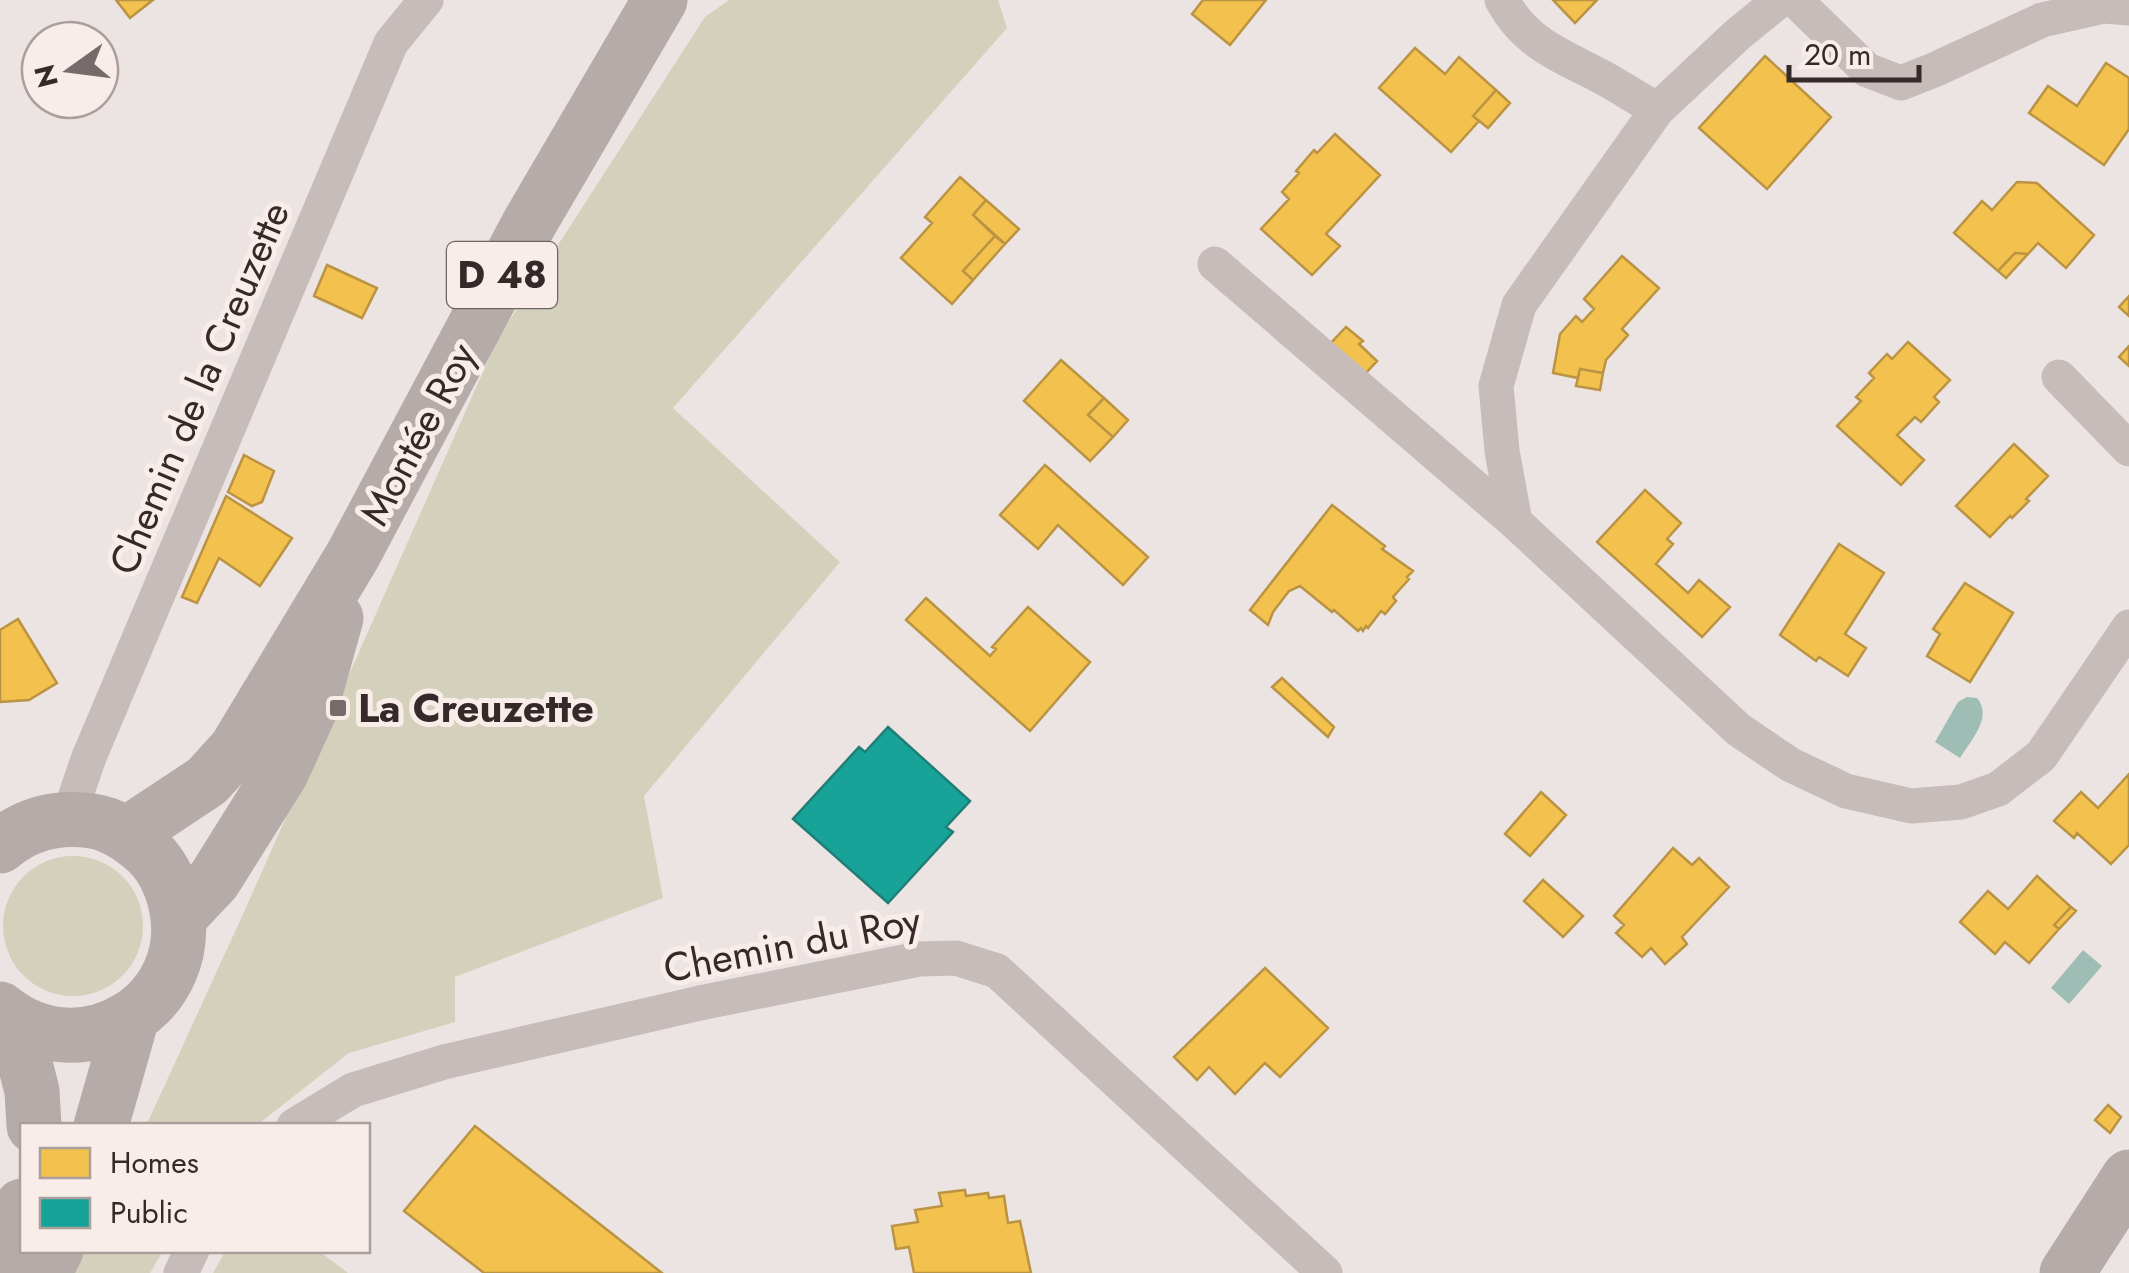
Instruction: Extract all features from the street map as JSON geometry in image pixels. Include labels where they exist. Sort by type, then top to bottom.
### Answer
[{"type":"main road","name":"Montée Roy","points":[[354,556],[530,222],[660,0]]},
{"type":"main road","name":"D 48","points":[[127,834],[207,781],[236,748],[354,556]]},
{"type":"main road","name":"D 48","points":[[179,917],[214,880],[282,773],[311,708],[354,556]]},
{"type":"main road","points":[[0,846],[38,823],[68,818],[99,822],[127,834],[153,856],[171,884],[179,917],[178,946],[169,974],[154,998],[132,1018],[104,1031],[73,1036],[42,1032],[7,1014]]},
{"type":"main road","points":[[7,1014],[32,1091],[34,1123]]},
{"type":"main road","points":[[102,1123],[132,1018]]},
{"type":"main road","points":[[2067,1273],[2129,1176]]},
{"type":"main road","points":[[0,1258],[20,1213]]},
{"type":"street","name":"Chemin de la Creuzette","points":[[68,818],[89,757],[392,43],[426,0]]},
{"type":"street","points":[[1502,0],[1512,19],[1558,57],[1657,110]]},
{"type":"street","points":[[1515,522],[1502,451],[1496,386],[1518,304],[1657,110],[1780,0]]},
{"type":"street","points":[[1795,0],[1867,70],[1901,83],[2042,20],[2104,6],[2129,8]]},
{"type":"street","points":[[1215,264],[1515,522],[1739,730],[1791,764],[1846,792],[1911,806],[1961,802],[1998,789],[2041,756],[2129,626]]},
{"type":"street","points":[[2059,377],[2129,449]]},
{"type":"street","name":"Chemin du Roy","points":[[299,1123],[353,1090],[444,1062],[700,1003],[919,960],[956,958],[997,971],[1325,1273]]},
{"type":"shaded area","points":[[729,0],[998,0],[1007,28],[673,408],[840,562],[644,796],[663,898],[455,977],[455,1022],[349,1053],[260,1123],[147,1123],[498,338],[705,17]]},
{"type":"shaded area","points":[[1967,697],[1977,698],[1983,713],[1979,728],[1960,758],[1935,742],[1958,702]]},
{"type":"shaded area","points":[[73,856],[100,862],[122,877],[137,899],[143,926],[137,953],[122,975],[100,990],[73,996],[46,990],[24,975],[9,953],[3,926],[9,899],[24,877],[46,862]]},
{"type":"shaded area","points":[[2083,950],[2102,966],[2069,1004],[2051,988]]},
{"type":"shaded area","points":[[84,1253],[162,1253],[150,1273],[72,1273]]},
{"type":"shaded area","points":[[224,1253],[322,1253],[348,1273],[213,1273]]},
{"type":"building: Homes","points":[[116,0],[153,0],[130,18]]},
{"type":"building: Homes","points":[[1203,0],[1266,0],[1230,45],[1192,14]]},
{"type":"building: Homes","points":[[1553,0],[1597,0],[1575,23]]},
{"type":"building: Homes","points":[[1415,48],[1445,74],[1459,57],[1496,90],[1473,116],[1479,121],[1451,152],[1379,88]]},
{"type":"building: Homes","points":[[1765,56],[1831,117],[1767,189],[1699,128]]},
{"type":"building: Homes","points":[[2106,63],[2129,78],[2129,129],[2104,165],[2029,113],[2048,86],[2077,106]]},
{"type":"building: Homes","points":[[1496,90],[1510,103],[1488,128],[1473,116]]},
{"type":"building: Homes","points":[[1335,134],[1380,175],[1326,234],[1340,246],[1312,275],[1261,229],[1289,199],[1282,192],[1299,173],[1296,171]]},
{"type":"building: Homes","points":[[960,177],[986,200],[973,215],[995,236],[963,271],[973,280],[952,304],[901,258],[932,223],[925,217]]},
{"type":"building: Homes","points":[[2017,182],[2037,183],[2094,235],[2066,268],[2038,243],[2028,254],[2015,253],[1998,271],[1954,233],[1982,201],[1992,210]]},
{"type":"building: Homes","points":[[986,200],[1019,229],[1005,244],[973,215]]},
{"type":"building: Homes","points":[[995,236],[1005,244],[973,280],[963,271]]},
{"type":"building: Homes","points":[[2015,253],[2028,254],[2006,278],[1998,271]]},
{"type":"building: Homes","points":[[1622,256],[1659,288],[1622,329],[1628,335],[1606,360],[1603,373],[1580,369],[1578,378],[1553,373],[1560,334],[1576,316],[1582,322],[1594,309],[1584,299]]},
{"type":"building: Homes","points":[[327,265],[377,288],[362,318],[314,296]]},
{"type":"building: Homes","points":[[2129,296],[2129,316],[2119,307]]},
{"type":"building: Homes","points":[[1346,327],[1363,341],[1359,344],[1377,361],[1365,374],[1330,344]]},
{"type":"building: Homes","points":[[1908,342],[1950,380],[1934,397],[1939,402],[1921,422],[1915,417],[1897,435],[1924,460],[1901,485],[1837,426],[1861,401],[1856,397],[1874,378],[1869,373],[1887,354],[1892,359]]},
{"type":"building: Homes","points":[[2129,346],[2129,366],[2119,357]]},
{"type":"building: Homes","points":[[1061,360],[1104,398],[1088,415],[1113,437],[1090,461],[1024,401]]},
{"type":"building: Homes","points":[[1580,369],[1603,373],[1600,390],[1576,386]]},
{"type":"building: Homes","points":[[1104,398],[1128,420],[1113,437],[1088,415]]},
{"type":"building: Homes","points":[[2014,444],[2048,476],[2026,499],[2029,501],[1990,537],[1956,506]]},
{"type":"building: Homes","points":[[244,455],[274,471],[262,502],[252,506],[228,492]]},
{"type":"building: Homes","points":[[1045,465],[1148,557],[1123,585],[1058,525],[1038,549],[1000,515]]},
{"type":"building: Homes","points":[[1645,490],[1681,523],[1667,539],[1673,544],[1656,564],[1688,593],[1699,580],[1730,607],[1702,637],[1597,542]]},
{"type":"building: Homes","points":[[226,496],[292,538],[260,586],[219,558],[197,603],[182,597]]},
{"type":"building: Homes","points":[[1332,505],[1413,571],[1409,579],[1393,597],[1396,601],[1385,614],[1381,611],[1363,631],[1300,586],[1289,591],[1268,625],[1250,610]]},
{"type":"building: Homes","points":[[1839,544],[1884,573],[1845,634],[1866,648],[1848,676],[1819,657],[1816,661],[1780,635]]},
{"type":"building: Homes","points":[[1965,583],[2013,613],[1970,682],[1927,656],[1940,634],[1933,629]]},
{"type":"building: Homes","points":[[926,598],[990,656],[996,649],[992,647],[1028,607],[1090,662],[1030,731],[906,620]]},
{"type":"building: Homes","points":[[18,619],[57,683],[29,700],[0,702],[0,630]]},
{"type":"building: Homes","points":[[1282,678],[1334,727],[1328,737],[1272,687]]},
{"type":"building: Homes","points":[[2129,774],[2129,845],[2111,864],[2077,833],[2074,838],[2054,821],[2081,792],[2098,808]]},
{"type":"building: Homes","points":[[1541,792],[1566,815],[1530,856],[1505,834]]},
{"type":"building: Homes","points":[[1673,848],[1692,865],[1699,858],[1729,887],[1682,937],[1687,944],[1665,964],[1651,948],[1642,957],[1616,933],[1624,925],[1614,916]]},
{"type":"building: Homes","points":[[2037,876],[2071,907],[2054,925],[2059,929],[2029,963],[2005,942],[1995,954],[1960,922],[1988,891],[2008,909]]},
{"type":"building: Homes","points":[[1543,880],[1583,916],[1563,937],[1524,901]]},
{"type":"building: Homes","points":[[2071,907],[2076,911],[2059,929],[2054,925]]},
{"type":"building: Homes","points":[[1265,968],[1328,1028],[1280,1077],[1265,1063],[1235,1094],[1209,1067],[1197,1080],[1174,1057]]},
{"type":"building: Homes","points":[[2108,1105],[2121,1117],[2110,1133],[2095,1120]]},
{"type":"building: Homes","points":[[475,1126],[662,1273],[484,1273],[404,1211]]},
{"type":"building: Homes","points":[[965,1190],[966,1196],[1004,1196],[1008,1223],[1020,1221],[1031,1273],[914,1273],[909,1247],[896,1249],[892,1226],[918,1222],[915,1210],[942,1206],[939,1193]]},
{"type":"building: Public","points":[[888,727],[970,801],[946,827],[953,832],[888,903],[793,819],[859,747],[865,752]]},
{"type":"place","name":"La Creuzette","points":[[338,708]]}]
